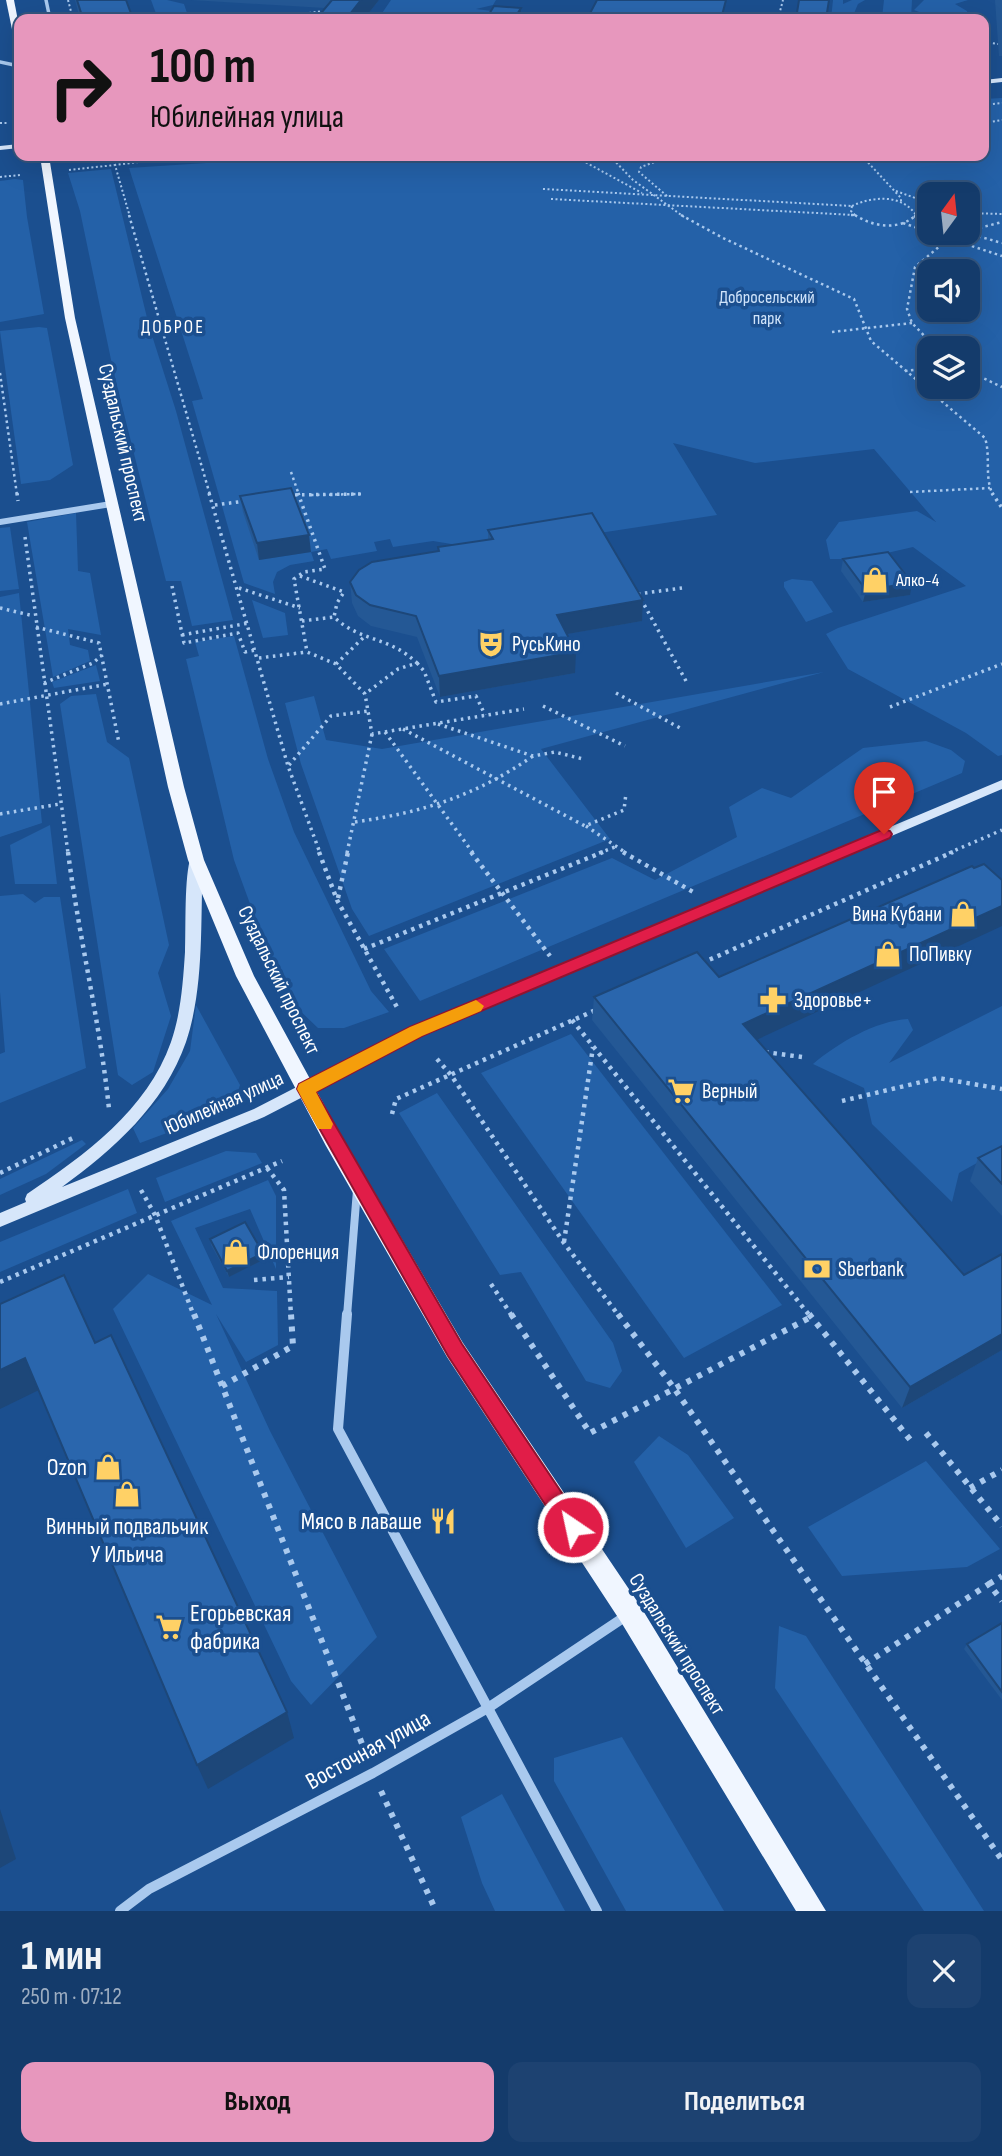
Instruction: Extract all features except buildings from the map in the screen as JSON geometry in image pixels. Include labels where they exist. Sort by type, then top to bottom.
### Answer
[{"type":"main road","points":[[10,0],[14,20]]},
{"type":"main road","name":"Суздальский проспект","points":[[45,161],[70,318],[161,723],[195,860],[245,976],[358,1182],[455,1350],[630,1613],[812,1911]]},
{"type":"street","points":[[0,522],[111,504]]},
{"type":"street","name":"Юбилейная улица","points":[[5,1218],[259,1113],[416,1032],[1002,784]]},
{"type":"street","points":[[5,1218],[82,1164],[119,1131],[155,1089],[178,1041],[183,1016],[195,860]]},
{"type":"street","points":[[358,1182],[338,1429],[597,1911]]},
{"type":"street","name":"Восточная улица","points":[[120,1911],[149,1889],[373,1773],[488,1708],[630,1613]]},
{"type":"path","points":[[303,14],[323,11]]},
{"type":"path","points":[[989,43],[998,44]]},
{"type":"path","points":[[0,124],[9,123]]},
{"type":"path","points":[[113,161],[289,766],[337,900],[398,1009]]},
{"type":"path","points":[[69,170],[147,161]]},
{"type":"path","points":[[583,161],[645,196]]},
{"type":"path","points":[[616,161],[664,205],[774,262],[854,299],[871,341],[985,438],[991,453],[988,470],[990,488],[1002,508]]},
{"type":"path","points":[[657,161],[641,167],[639,172],[668,197]]},
{"type":"path","points":[[867,161],[901,198],[901,202]]},
{"type":"path","points":[[0,177],[20,175]]},
{"type":"path","points":[[543,189],[852,206],[869,199],[901,202],[914,209],[915,216],[903,223]]},
{"type":"path","points":[[895,191],[917,199]]},
{"type":"path","points":[[551,200],[854,215],[877,224],[903,223],[917,228]]},
{"type":"path","points":[[852,206],[854,215]]},
{"type":"path","points":[[980,213],[1002,214]]},
{"type":"path","points":[[980,228],[1002,222]]},
{"type":"path","points":[[980,236],[1002,243]]},
{"type":"path","points":[[924,336],[912,323],[907,309],[915,267],[940,245]]},
{"type":"path","points":[[969,245],[1002,256]]},
{"type":"path","points":[[832,332],[912,323]]},
{"type":"path","points":[[904,371],[917,369]]},
{"type":"path","points":[[0,373],[78,928],[103,1051],[110,1109],[100,1118]]},
{"type":"path","points":[[980,377],[1002,387]]},
{"type":"path","points":[[291,472],[325,569],[299,575],[295,579],[307,652]]},
{"type":"path","points":[[910,492],[990,488]]},
{"type":"path","points":[[286,495],[361,494]]},
{"type":"path","points":[[215,505],[248,500]]},
{"type":"path","points":[[299,575],[344,592],[337,603],[334,617]]},
{"type":"path","points":[[632,584],[686,681]]},
{"type":"path","points":[[172,586],[184,643],[238,633],[245,652],[256,650]]},
{"type":"path","points":[[239,587],[300,608]]},
{"type":"path","points":[[638,594],[682,589]]},
{"type":"path","points":[[0,608],[34,616]]},
{"type":"path","points":[[302,621],[334,617]]},
{"type":"path","points":[[334,617],[346,630],[363,638],[387,642],[403,650],[424,671],[436,702],[476,696],[485,715]]},
{"type":"path","points":[[182,635],[249,623]]},
{"type":"path","points":[[36,627],[99,642],[119,743]]},
{"type":"path","points":[[336,664],[363,638]]},
{"type":"path","points":[[259,658],[307,652],[336,664],[365,694],[372,734],[337,900]]},
{"type":"path","points":[[44,683],[93,663],[102,655]]},
{"type":"path","points":[[365,694],[398,669],[417,663]]},
{"type":"path","points":[[890,707],[1002,664]]},
{"type":"path","points":[[0,704],[107,684]]},
{"type":"path","points":[[616,693],[680,728]]},
{"type":"path","points":[[543,706],[625,746]]},
{"type":"path","points":[[372,734],[524,709]]},
{"type":"path","points":[[289,766],[331,716],[368,711]]},
{"type":"path","points":[[437,723],[533,756]]},
{"type":"path","points":[[403,729],[585,826],[615,848],[717,905]]},
{"type":"path","points":[[385,732],[437,806],[561,970]]},
{"type":"path","points":[[355,822],[396,817],[468,796],[499,781],[533,756],[555,752],[583,759]]},
{"type":"path","points":[[585,826],[624,810],[626,793]]},
{"type":"path","points":[[0,814],[60,804]]},
{"type":"path","points":[[692,967],[1002,830]]},
{"type":"path","points":[[364,949],[502,891],[615,848]]},
{"type":"path","points":[[392,1114],[396,1099],[608,1004]]},
{"type":"path","points":[[572,1020],[912,1442]]},
{"type":"path","points":[[564,1243],[593,1047]]},
{"type":"path","points":[[752,1051],[802,1057]]},
{"type":"path","points":[[437,1059],[451,1075],[564,1243],[674,1388],[1002,1860]]},
{"type":"path","points":[[842,1101],[937,1078],[1002,1089]]},
{"type":"path","points":[[0,1172],[79,1136]]},
{"type":"path","points":[[0,1282],[282,1161]]},
{"type":"path","points":[[222,1386],[293,1346],[284,1191],[267,1168]]},
{"type":"path","points":[[141,1190],[155,1216],[373,1773],[436,1911]]},
{"type":"path","points":[[254,1280],[289,1277]]},
{"type":"path","points":[[491,1284],[590,1433],[811,1317]]},
{"type":"path","points":[[926,1433],[1002,1526]]},
{"type":"path","points":[[971,1488],[1002,1470]]},
{"type":"path","points":[[865,1664],[1002,1576]]},
{"type":"path","points":[[989,1584],[1002,1601]]},
{"type":"green space","points":[[151,0],[184,4],[187,14],[156,14]]},
{"type":"green space","points":[[391,0],[496,0],[493,5],[476,9],[516,14],[381,14]]},
{"type":"green space","points":[[833,0],[843,0],[843,4],[852,0],[865,0],[858,4],[854,14],[832,14]]},
{"type":"green space","points":[[884,0],[912,0],[911,14],[882,14]]},
{"type":"green space","points":[[924,0],[968,0],[955,4],[967,14],[924,14],[914,10]]},
{"type":"green space","name":"Добросельский парк","points":[[1002,98],[1002,755],[998,756],[966,733],[848,669],[826,634],[966,586],[913,547],[861,559],[830,559],[826,540],[839,522],[917,511],[936,522],[874,449],[755,463],[673,443],[717,515],[488,550],[433,541],[393,547],[390,539],[374,542],[377,551],[331,559],[327,549],[311,552],[314,561],[290,565],[277,572],[273,582],[275,594],[244,583],[192,401],[203,399],[129,168],[236,161],[989,161],[989,99]]},
{"type":"green space","points":[[111,169],[149,326],[176,411],[233,620],[192,626],[181,581],[166,581],[114,374],[80,211],[68,173]]},
{"type":"green space","points":[[23,180],[44,314],[0,322],[0,181]]},
{"type":"green space","points":[[47,328],[73,465],[50,480],[21,484],[0,331]]},
{"type":"green space","points":[[76,513],[78,571],[90,573],[101,635],[68,629],[70,645],[88,650],[90,661],[53,677],[27,522]]},
{"type":"green space","points":[[10,527],[19,589],[0,591],[0,528]]},
{"type":"green space","points":[[792,579],[812,581],[833,612],[806,622],[784,587],[784,582]]},
{"type":"green space","points":[[19,593],[42,823],[0,837],[0,597]]},
{"type":"green space","points":[[252,600],[285,613],[288,635],[263,638]]},
{"type":"green space","points":[[234,636],[268,759],[294,832],[371,991],[389,1012],[344,1028],[318,1028],[294,1005],[261,934],[234,860],[186,659],[199,656],[195,642]]},
{"type":"green space","points":[[96,665],[100,681],[54,688],[52,682]]},
{"type":"green space","points":[[824,672],[541,749],[610,839],[369,936],[352,909],[301,764],[285,703],[314,696],[326,740],[382,749]]},
{"type":"green space","points":[[96,694],[107,742],[129,758],[169,945],[158,973],[171,1016],[153,1072],[132,1085],[118,1075],[60,704],[71,696]]},
{"type":"green space","points":[[926,741],[951,750],[965,761],[962,773],[420,1001],[384,949],[612,858],[655,880],[737,837],[729,807],[762,788],[791,798],[863,748]]},
{"type":"green space","points":[[50,825],[57,884],[15,884],[10,845]]},
{"type":"green space","points":[[23,894],[35,903],[44,897],[60,897],[86,1068],[0,1103],[0,1054],[5,1052],[0,992],[0,896]]},
{"type":"green space","points":[[196,1005],[240,1085],[235,1100],[215,1115],[140,1143],[133,1128],[168,1089],[190,1051]]},
{"type":"green space","points":[[1002,1006],[1002,1149],[959,1173],[952,1202],[872,1124],[864,1088],[813,1064],[858,1034],[883,1024],[908,1019],[913,1030],[889,1063]]},
{"type":"green space","points":[[571,1034],[782,1305],[684,1358],[481,1073]]},
{"type":"green space","points":[[437,1093],[613,1343],[622,1371],[610,1388],[586,1381],[521,1272],[500,1275],[399,1113]]},
{"type":"green space","points":[[82,1140],[86,1144],[46,1174],[0,1195],[0,1179]]},
{"type":"green space","points":[[226,1151],[256,1153],[262,1163],[165,1202],[156,1178]]},
{"type":"green space","points":[[268,1180],[276,1196],[276,1269],[250,1209],[195,1228],[223,1288],[277,1291],[278,1345],[246,1362],[216,1314],[270,1431],[377,1637],[311,1705],[291,1681],[113,1309],[148,1274],[212,1305],[171,1221]]},
{"type":"green space","points":[[128,1189],[137,1213],[0,1272],[0,1242]]},
{"type":"green space","points":[[659,1436],[688,1455],[734,1518],[686,1548],[634,1462]]},
{"type":"green space","points":[[926,1461],[1000,1549],[967,1567],[842,1576],[808,1527]]},
{"type":"green space","points":[[779,1626],[806,1636],[984,1911],[924,1911],[775,1688]]},
{"type":"green space","points":[[622,1737],[724,1911],[626,1911],[554,1781],[554,1758]]},
{"type":"green space","points":[[502,1794],[565,1911],[495,1911],[482,1883],[461,1817]]},
{"type":"slow traffic","points":[[325,1124],[306,1089],[416,1032],[476,1006]]},
{"type":"place","name":"Алко-4","points":[[875,580]]},
{"type":"place","name":"РусьКино","points":[[491,644]]},
{"type":"place","name":"Вина Кубани","points":[[963,914]]},
{"type":"place","name":"ПоПивку","points":[[888,954]]},
{"type":"place","name":"Здоровье+","points":[[773,1000]]},
{"type":"place","name":"Верный","points":[[681,1091]]},
{"type":"place","name":"Флоренция","points":[[236,1252]]},
{"type":"place","name":"Sberbank","points":[[817,1269]]},
{"type":"place","name":"Ozon","points":[[108,1467]]},
{"type":"place","name":"Винный подвальчик У Ильича","points":[[127,1494]]},
{"type":"place","name":"Мясо в лаваше","points":[[443,1521]]},
{"type":"place","name":"Егорьевская фабрика","points":[[169,1627]]},
{"type":"district","name":"ДОБРОЕ","points":[[173,327]]},
{"type":"route","points":[[573,1527],[455,1350],[306,1089],[416,1032],[884,834]]}]
